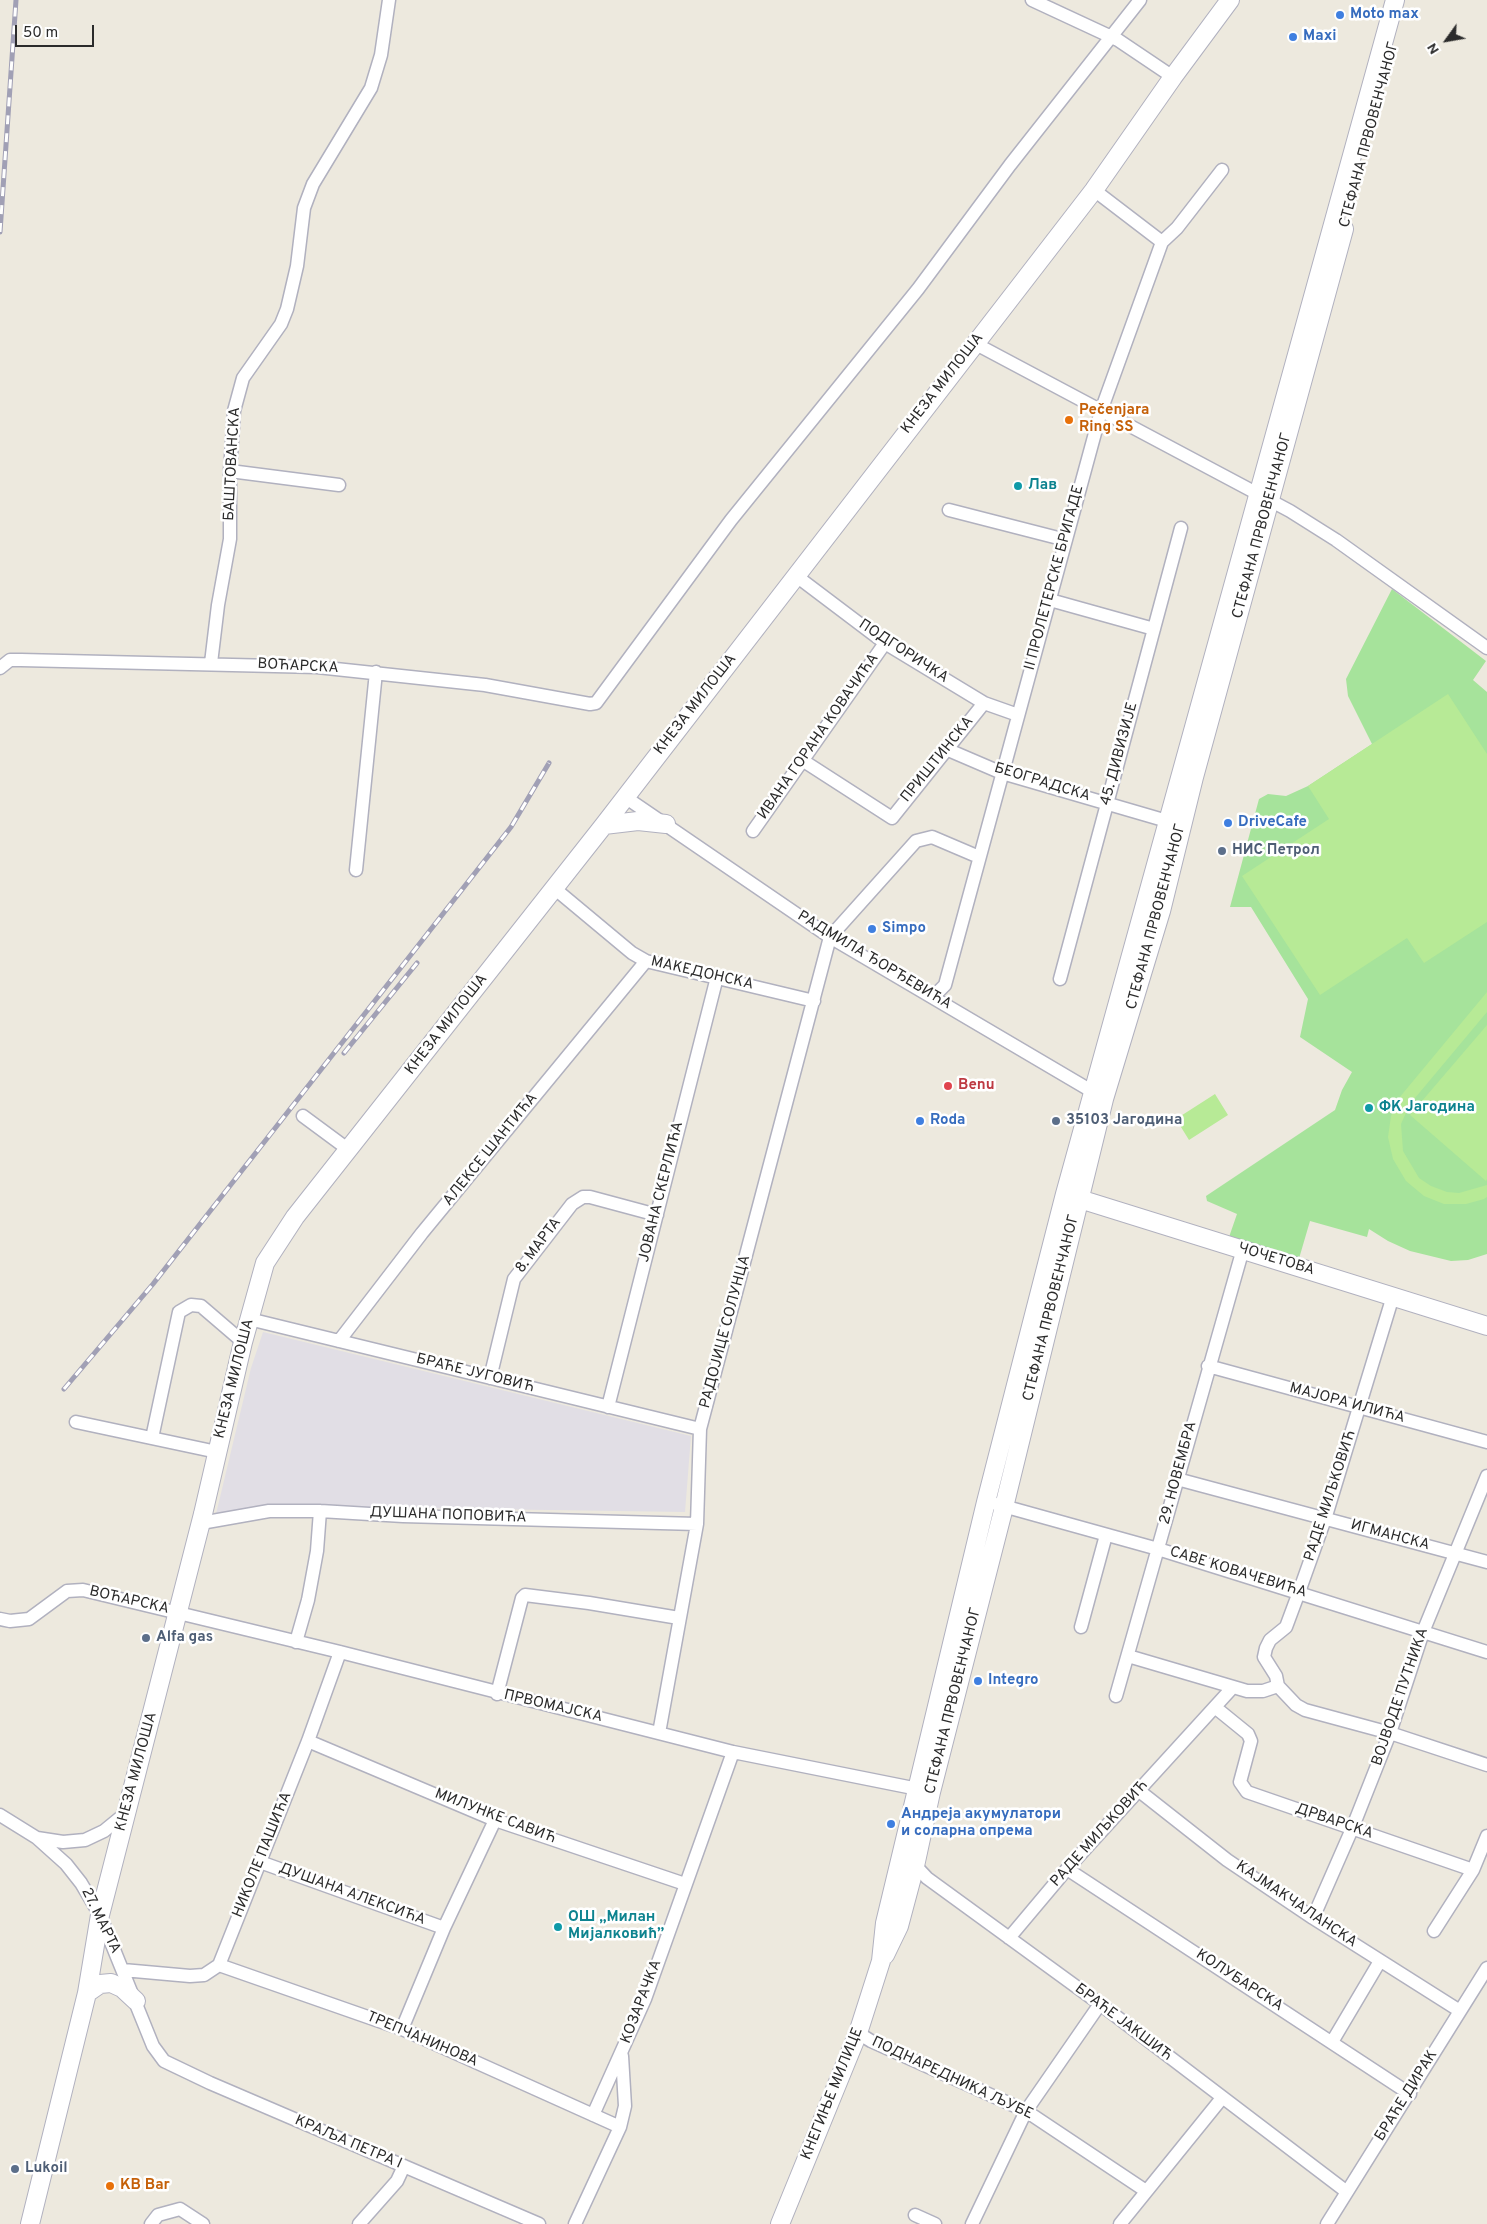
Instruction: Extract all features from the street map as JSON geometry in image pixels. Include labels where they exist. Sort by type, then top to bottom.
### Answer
[{"type":"street","name":"БАШТОВАНСКА","points":[[211,663],[218,605],[230,539],[230,470],[234,411],[243,378],[281,324],[287,309],[297,266],[304,208],[313,184],[371,88],[381,55],[389,0]]},
{"type":"street","points":[[1032,0],[1109,37],[1173,77]]},
{"type":"street","points":[[1109,37],[1140,0]]},
{"type":"street","name":"КНЕЗА МИЛОША","points":[[30,2224],[87,1993],[100,1916],[201,1523],[243,1342],[260,1276],[271,1252],[295,1217],[604,825],[974,343],[1094,190],[1173,77],[1230,0]]},
{"type":"street","name":"СТЕФАНА ПРВОВЕНЧАНОГ","points":[[1099,1096],[1161,912],[1188,775],[1395,0]]},
{"type":"street","name":"СТЕФАНА ПРВОВЕНЧАНОГ","points":[[1263,498],[1408,0]]},
{"type":"street","name":"ВОЋАРСКА","points":[[0,668],[10,660],[211,663],[318,667],[485,685],[590,704],[596,703],[731,520],[918,289],[1109,37]]},
{"type":"street","points":[[1094,190],[1162,242],[1177,228],[1222,170]]},
{"type":"street","name":"II ПРОЛЕТЕРСКЕ БРИГАДЕ","points":[[933,997],[944,985],[1101,410],[1162,242]]},
{"type":"street","points":[[974,343],[1290,511],[1336,540],[1487,648]]},
{"type":"street","points":[[230,470],[339,485]]},
{"type":"street","points":[[949,510],[1066,540]]},
{"type":"street","name":"45. ДИВИЗИЈЕ","points":[[1060,980],[1181,528]]},
{"type":"street","name":"ПОДГОРИЧКА","points":[[795,576],[884,643],[984,703],[1018,716]]},
{"type":"street","points":[[1050,600],[1154,630]]},
{"type":"street","name":"ИВАНА ГОРАНА КОВАЧИЋА","points":[[753,830],[884,643]]},
{"type":"street","points":[[356,870],[376,672]]},
{"type":"street","name":"ПРИШТИНСКА","points":[[802,760],[892,818],[984,703]]},
{"type":"street","name":"БЕОГРАДСКА","points":[[946,749],[1002,773],[1167,821]]},
{"type":"street","name":"СТЕФАНА ПРВОВЕНЧАНОГ","points":[[881,1961],[900,1926],[916,1866],[924,1791],[986,1502],[1099,1096],[1167,821],[1188,775]]},
{"type":"street","name":"РАДМИЛА ЂОРЂЕВИЋА","points":[[625,797],[830,938],[1099,1096]]},
{"type":"street","points":[[604,825],[638,821],[666,824]]},
{"type":"street","points":[[830,938],[916,841],[932,837],[979,857]]},
{"type":"street","name":"МАКЕДОНСКА","points":[[554,888],[632,953],[646,961],[814,1001]]},
{"type":"street","name":"РАДОЈИЦЕ СОЛУНЦА","points":[[660,1733],[697,1524],[700,1429],[830,938]]},
{"type":"street","name":"АЛЕКСЕ ШАНТИЋА","points":[[339,1341],[422,1233],[646,961]]},
{"type":"street","name":"ЈОВАНА СКЕРЛИЋА","points":[[608,1407],[717,977]]},
{"type":"street","points":[[303,1116],[349,1150]]},
{"type":"street","name":"СТЕФАНА ПРВОВЕНЧАНОГ","points":[[881,1961],[885,1923],[903,1852],[924,1791],[1004,1507],[1072,1196]]},
{"type":"street","name":"ЧОЧЕТОВА","points":[[1072,1196],[1487,1326]]},
{"type":"street","name":"8. МАРТА","points":[[490,1378],[514,1279],[576,1200],[590,1197],[657,1214]]},
{"type":"street","name":"29. НОВЕМБРА","points":[[1116,1696],[1242,1250]]},
{"type":"street","name":"РАДЕ МИЉКОВИЋ","points":[[1393,1296],[1360,1408],[1299,1592],[1286,1627],[1270,1640],[1264,1657],[1276,1676],[1278,1686],[1296,1705],[1305,1710],[1390,1733],[1487,1765]]},
{"type":"street","points":[[152,1438],[179,1312],[191,1305],[201,1306],[243,1342]]},
{"type":"street","name":"БРАЋЕ ЈУГОВИЋ","points":[[249,1319],[700,1429]]},
{"type":"street","name":"МАЈОРА ИЛИЋА","points":[[1208,1366],[1487,1442]]},
{"type":"street","points":[[76,1422],[217,1452]]},
{"type":"street","name":"ВОЈВОДЕ ПУТНИКА","points":[[1313,1918],[1352,1829],[1390,1733],[1423,1632],[1487,1476]]},
{"type":"street","name":"ИГМАНСКА","points":[[1177,1479],[1487,1562]]},
{"type":"street","name":"САВЕ КОВАЧЕВИЋА","points":[[986,1502],[1158,1549],[1487,1652]]},
{"type":"street","name":"ДУШАНА ПОПОВИЋА","points":[[201,1523],[269,1511],[320,1511],[413,1516],[697,1524]]},
{"type":"street","points":[[296,1642],[308,1600],[317,1550],[320,1511]]},
{"type":"street","points":[[1081,1627],[1106,1535]]},
{"type":"street","name":"ВОЋАРСКА","points":[[0,1618],[10,1622],[29,1620],[67,1591],[83,1590],[178,1612]]},
{"type":"street","points":[[497,1694],[522,1598],[525,1595],[590,1602],[679,1618]]},
{"type":"street","name":"ПРВОМАЈСКА","points":[[178,1612],[733,1752],[924,1791]]},
{"type":"street","name":"НИКОЛЕ ПАШИЋА","points":[[219,1965],[308,1741],[340,1652]]},
{"type":"street","points":[[1128,1656],[1247,1691],[1263,1691],[1278,1686]]},
{"type":"street","name":"РАДЕ МИЉКОВИЋ","points":[[1009,1938],[1067,1869],[1138,1790],[1216,1708],[1233,1687]]},
{"type":"street","name":"ДРВАРСКА","points":[[1216,1708],[1248,1734],[1252,1741],[1240,1782],[1247,1792],[1473,1870]]},
{"type":"street","name":"МИЛУНКЕ САВИЋ","points":[[308,1741],[495,1820],[685,1884]]},
{"type":"street","name":"КОЗАРАЧКА","points":[[575,2224],[620,2127],[625,2106],[622,2054],[645,1999],[733,1752]]},
{"type":"street","name":"КАЈМАКЧАЛАНСКА","points":[[1138,1790],[1227,1860],[1313,1918],[1460,2011]]},
{"type":"street","points":[[37,1838],[63,1842],[85,1840],[104,1831],[126,1812]]},
{"type":"street","name":"27. МАРТА","points":[[0,1815],[37,1838],[74,1874],[100,1916],[124,1970],[153,2046],[160,2057]]},
{"type":"street","points":[[402,2029],[444,1928],[495,1820]]},
{"type":"street","points":[[1434,1931],[1473,1870],[1487,1836]]},
{"type":"street","name":"БРАЋЕ ЈАКШИЋ","points":[[903,1852],[927,1878],[1100,2004],[1347,2192]]},
{"type":"street","name":"ДУШАНА АЛЕКСИЋА","points":[[260,1862],[444,1928]]},
{"type":"street","name":"КОЛУБАРСКА","points":[[1067,1869],[1410,2094]]},
{"type":"street","name":"КНЕГИЊЕ МИЛИЦЕ","points":[[780,2224],[858,2033],[881,1961]]},
{"type":"street","points":[[1332,2042],[1380,1961]]},
{"type":"street","points":[[124,1970],[190,1976],[204,1975],[219,1965]]},
{"type":"street","name":"ТРЕПЧАНИНОВА","points":[[219,1965],[402,2029],[620,2127]]},
{"type":"street","name":"БРАЋЕ ДИРАК","points":[[1327,2224],[1487,1968]]},
{"type":"street","points":[[87,1993],[100,1984],[111,1983],[118,1985],[136,2001]]},
{"type":"street","points":[[972,2224],[1026,2111],[1100,2004]]},
{"type":"street","name":"ПОДНАРЕДНИКА ЉУБЕ","points":[[858,2033],[871,2042],[1026,2111],[1146,2191]]},
{"type":"street","points":[[593,2115],[622,2054]]},
{"type":"street","name":"КРАЉА ПЕТРА I","points":[[160,2057],[170,2064],[210,2083],[539,2224]]},
{"type":"street","points":[[1120,2224],[1222,2098]]},
{"type":"street","points":[[358,2224],[397,2181],[404,2166]]},
{"type":"street","points":[[151,2224],[158,2215],[180,2209],[204,2224]]},
{"type":"street","points":[[915,2215],[935,2224]]},
{"type":"shaded area","points":[[263,1332],[691,1436],[685,1512],[275,1506],[216,1514],[251,1368]]},
{"type":"green space","points":[[1392,589],[1486,661],[1473,680],[1487,692],[1487,1254],[1468,1260],[1451,1261],[1410,1251],[1388,1241],[1369,1229],[1367,1237],[1310,1221],[1298,1262],[1228,1240],[1237,1214],[1207,1201],[1206,1196],[1335,1110],[1342,1090],[1352,1072],[1300,1037],[1308,999],[1251,907],[1230,907],[1259,799],[1268,794],[1286,796],[1308,786],[1372,744],[1348,696],[1346,679]]},
{"type":"green space","points":[[1448,694],[1487,754],[1487,922],[1424,963],[1407,938],[1320,995],[1242,876],[1329,819],[1308,786]]},
{"type":"green space","points":[[1487,992],[1487,1012],[1410,1104],[1401,1124],[1403,1151],[1419,1178],[1431,1186],[1447,1192],[1459,1193],[1487,1185],[1487,1197],[1484,1199],[1466,1204],[1444,1204],[1424,1196],[1406,1181],[1393,1159],[1388,1137],[1391,1116],[1399,1098]]},
{"type":"green space","points":[[1487,1025],[1487,1179],[1486,1181],[1410,1115]]},
{"type":"green space","points":[[1215,1094],[1228,1115],[1189,1140],[1176,1119]]},
{"type":"railway","points":[[0,232],[16,0]]},
{"type":"railway","points":[[64,1389],[153,1284],[511,827],[549,763]]},
{"type":"railway","points":[[344,1053],[417,963]]},
{"type":"place","name":"Moto max","points":[[1340,15]]},
{"type":"place","name":"Maxi","points":[[1293,37]]},
{"type":"place","name":"Pečenjara Ring SS","points":[[1069,420]]},
{"type":"place","name":"Лав","points":[[1018,486]]},
{"type":"place","name":"DriveCafe","points":[[1228,823]]},
{"type":"place","name":"НИС Петрол","points":[[1222,851]]},
{"type":"place","name":"Simpo","points":[[872,929]]},
{"type":"place","name":"Benu","points":[[948,1086]]},
{"type":"place","name":"ФК Јагодина","points":[[1369,1108]]},
{"type":"place","name":"Roda","points":[[920,1121]]},
{"type":"place","name":"35103 Јагодина","points":[[1056,1121]]},
{"type":"place","name":"Alfa gas","points":[[146,1638]]},
{"type":"place","name":"Integro","points":[[978,1681]]},
{"type":"place","name":"Андреја акумулатори и соларна опрема","points":[[891,1824]]},
{"type":"place","name":"ОШ „Милан Мијалковић”","points":[[558,1927]]},
{"type":"place","name":"Lukoil","points":[[15,2169]]},
{"type":"place","name":"KB Bar","points":[[110,2186]]}]
